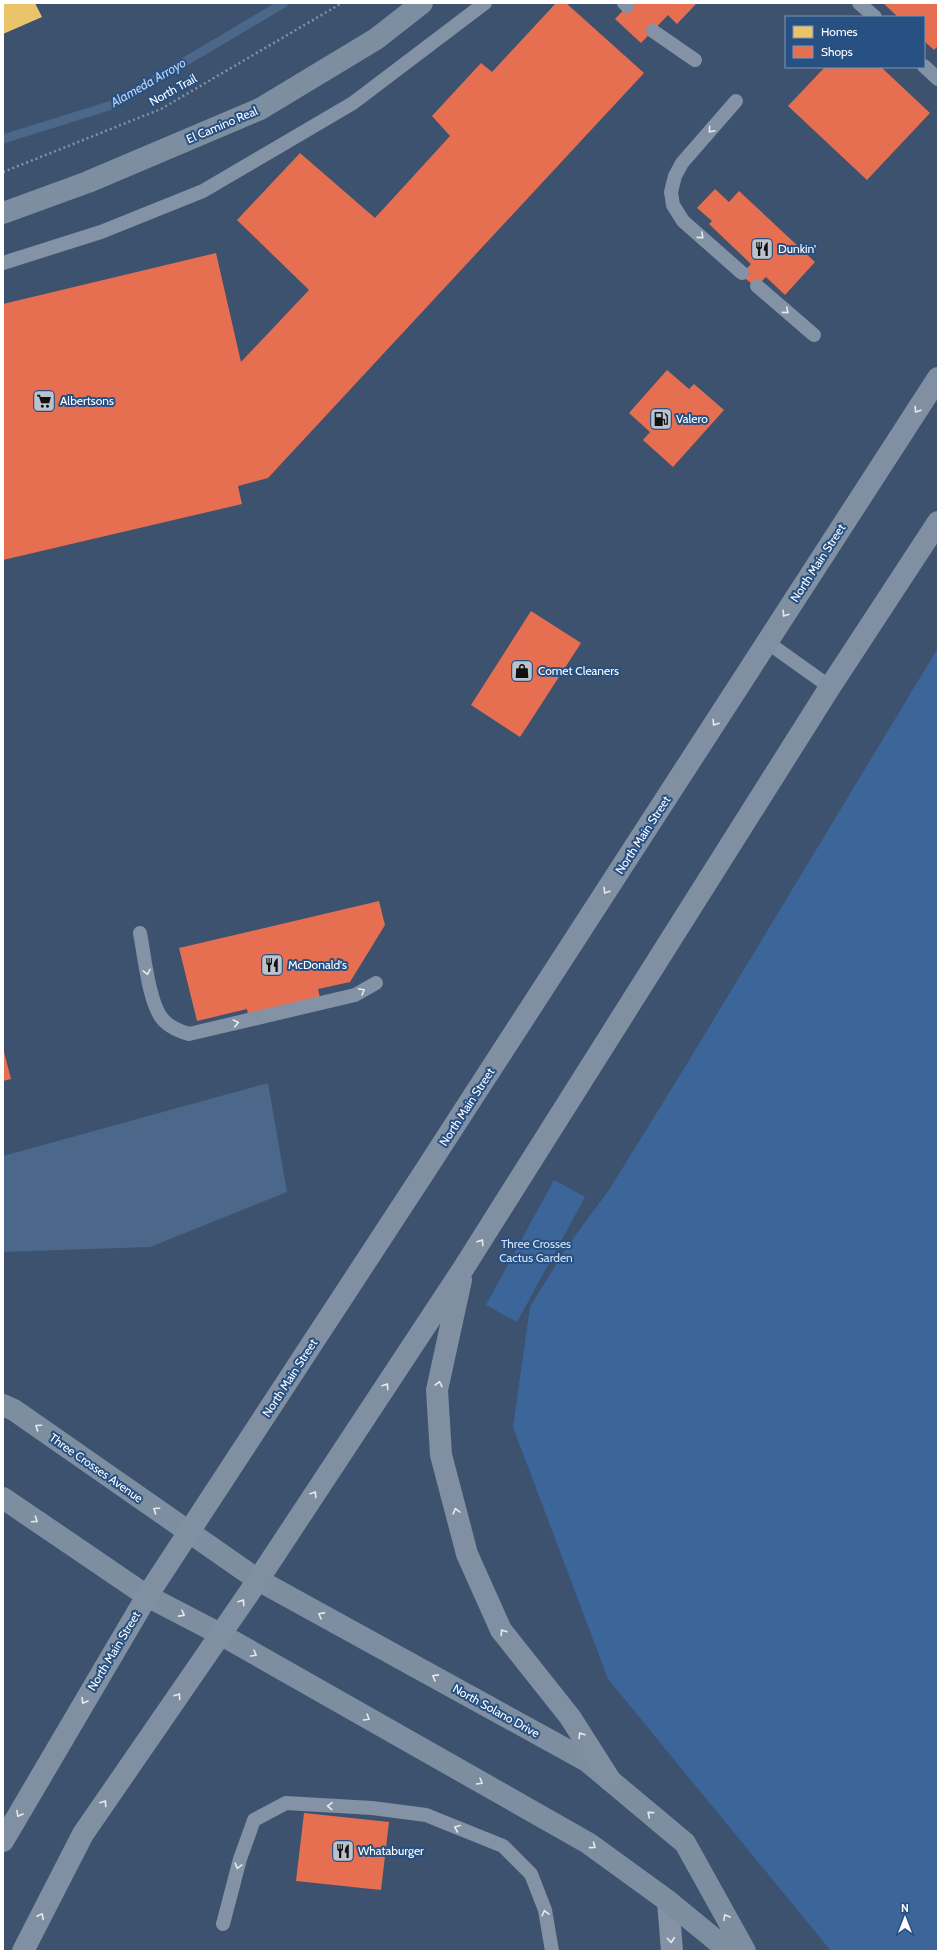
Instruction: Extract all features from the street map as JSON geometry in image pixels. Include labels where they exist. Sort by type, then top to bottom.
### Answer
[{"type":"main road","name":"El Camino Real","points":[[3,213],[88,182],[260,110],[376,39],[422,3]]},
{"type":"main road","name":"North Main Street","points":[[3,1841],[147,1596],[425,1171],[938,378]]},
{"type":"main road","points":[[23,1951],[83,1834],[258,1580],[463,1269],[830,687],[938,522]]},
{"type":"main road","points":[[463,1269],[437,1390],[441,1454],[467,1554],[501,1630],[570,1717],[610,1780]]},
{"type":"main road","name":"Three Crosses Avenue","points":[[3,1405],[14,1410],[188,1533]]},
{"type":"main road","points":[[3,1498],[147,1596],[220,1634],[588,1843],[668,1901],[729,1951]]},
{"type":"main road","name":"North Solano Drive","points":[[188,1533],[258,1580],[586,1761],[685,1843],[745,1951]]},
{"type":"street","points":[[668,1901],[672,1951]]},
{"type":"lane","points":[[3,263],[101,232],[203,191],[353,103],[485,3]]},
{"type":"lane","points":[[859,3],[873,16]]},
{"type":"lane","points":[[653,31],[695,60]]},
{"type":"lane","points":[[925,67],[938,80]]},
{"type":"lane","points":[[736,101],[682,163],[675,176],[671,192],[673,205],[683,221],[742,273]]},
{"type":"lane","points":[[757,286],[814,336]]},
{"type":"lane","points":[[767,642],[830,687]]},
{"type":"lane","points":[[140,933],[152,997],[160,1017],[174,1029],[189,1034],[356,995],[376,983]]},
{"type":"lane","points":[[223,1924],[240,1859],[254,1820],[286,1803],[372,1808],[426,1815],[503,1846],[531,1874],[545,1910],[552,1951]]},
{"type":"path","name":"North Trail","points":[[3,172],[161,109],[342,3]]},
{"type":"green space","points":[[938,648],[938,1951],[831,1951],[608,1679],[513,1427],[530,1307],[566,1248],[609,1190]]},
{"type":"green space","name":"Three Crosses Cactus Garden","points":[[554,1180],[585,1197],[517,1322],[486,1305]]},
{"type":"shaded area","points":[[268,1083],[287,1192],[150,1247],[3,1252],[3,1156]]},
{"type":"building: Homes","points":[[3,3],[35,3],[42,17],[3,34]]},
{"type":"building: Shops","points":[[556,3],[566,3],[644,73],[268,478],[238,486],[242,504],[3,560],[3,304],[216,253],[241,362],[309,290],[237,220],[300,153],[375,218],[450,136],[432,116],[481,63],[492,72]]},
{"type":"building: Shops","points":[[630,3],[697,3],[677,24],[668,15],[641,43],[615,19]]},
{"type":"building: Shops","points":[[883,3],[938,3],[938,46],[934,50],[925,42],[925,16],[897,16]]},
{"type":"building: Shops","points":[[824,68],[882,68],[930,113],[867,180],[788,106]]},
{"type":"building: Shops","points":[[715,189],[729,202],[739,191],[815,262],[785,295],[766,277],[756,287],[741,275],[751,264],[709,224],[712,221],[697,208]]},
{"type":"building: Shops","points":[[667,370],[689,389],[694,384],[724,410],[673,467],[643,440],[650,432],[629,413]]},
{"type":"building: Shops","points":[[531,611],[581,643],[520,737],[471,705]]},
{"type":"building: Shops","name":"McDonald's","points":[[379,901],[385,925],[350,982],[318,989],[320,998],[248,1015],[247,1009],[197,1021],[179,948]]},
{"type":"building: Shops","points":[[3,1048],[11,1079],[3,1081]]},
{"type":"building: Shops","name":"Whataburger","points":[[304,1813],[389,1822],[381,1890],[296,1881]]},
{"type":"waterway","name":"Alameda Arroyo","points":[[3,139],[112,105],[284,3]]},
{"type":"place","name":"Dunkin'","points":[[762,249]]},
{"type":"place","name":"Albertsons","points":[[44,401]]},
{"type":"place","name":"Valero","points":[[661,419]]},
{"type":"place","name":"Comet Cleaners","points":[[522,671]]},
{"type":"place","name":"McDonald's","points":[[272,965]]},
{"type":"place","name":"Whataburger","points":[[343,1851]]}]
